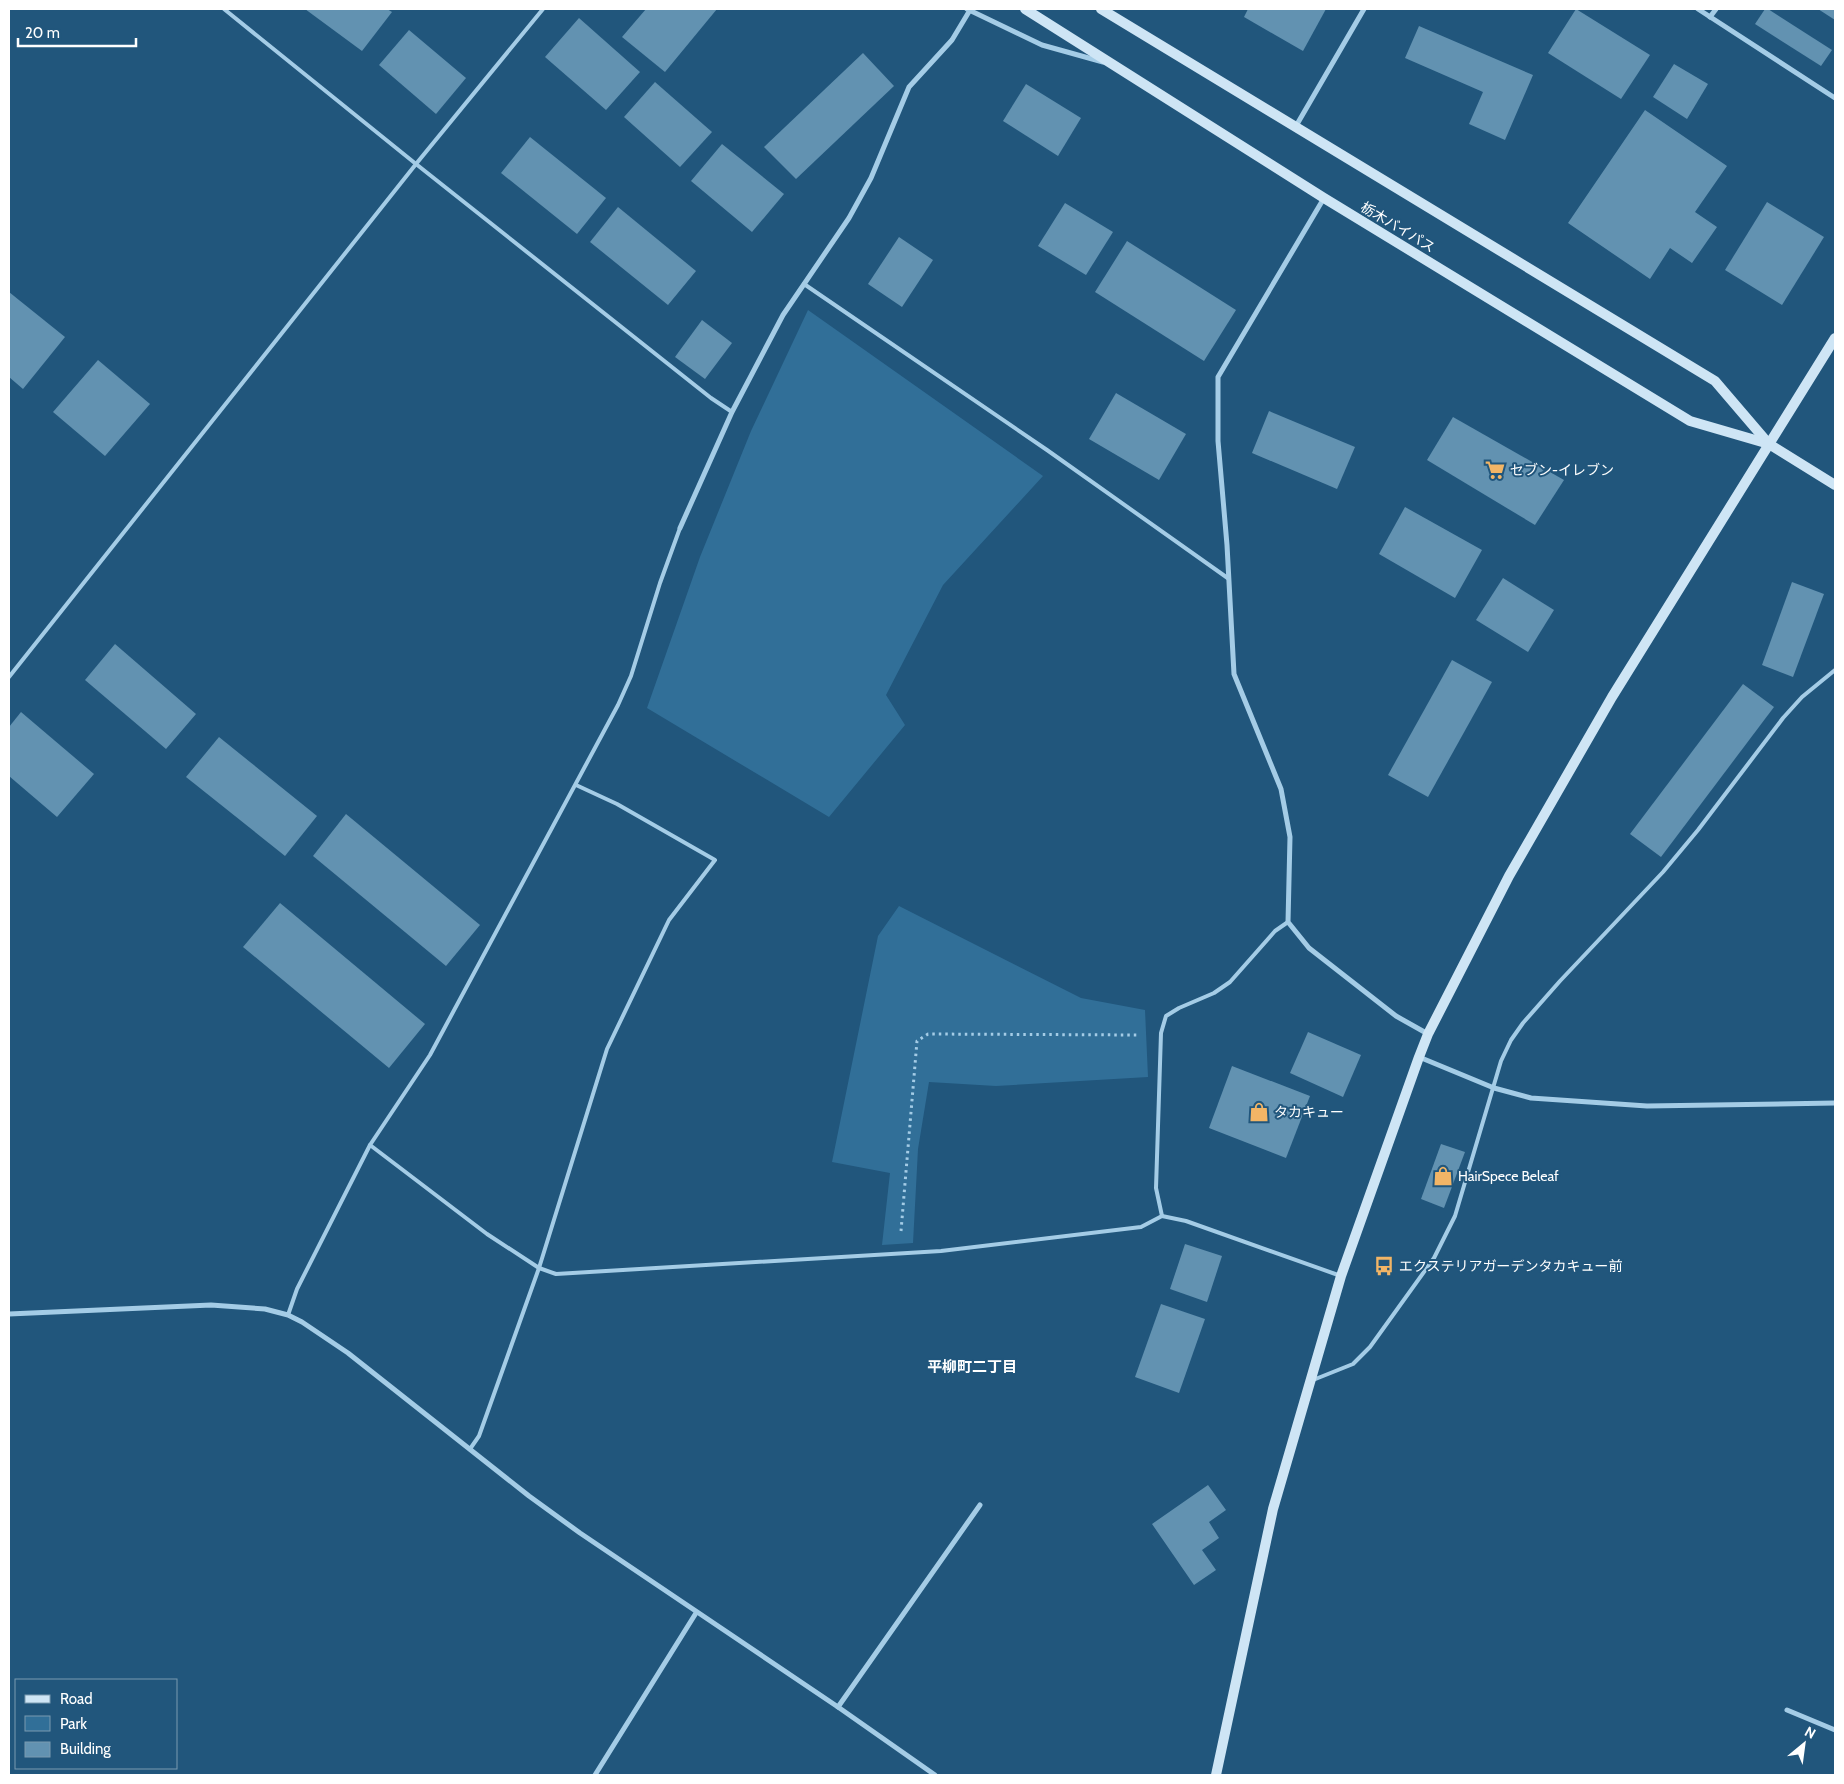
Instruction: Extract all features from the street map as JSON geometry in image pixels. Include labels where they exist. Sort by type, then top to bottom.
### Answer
[{"type":"main road","name":"栃木バイパス","points":[[1025,9],[1324,198],[1690,421],[1769,444],[1835,485]]},
{"type":"main road","name":"栃木バイパス","points":[[1101,9],[1111,13],[1715,381],[1769,444]]},
{"type":"main road","points":[[1216,1775],[1273,1509],[1309,1381],[1341,1276],[1428,1034],[1509,876],[1612,697],[1835,338]]},
{"type":"street","points":[[1296,126],[1364,9]]},
{"type":"street","points":[[1698,9],[1835,98]]},
{"type":"street","points":[[1710,17],[1716,9]]},
{"type":"street","points":[[680,528],[732,412],[783,315],[849,218],[871,178],[909,87],[952,40],[968,10],[1042,45],[1116,66]]},
{"type":"street","points":[[1324,198],[1218,377],[1218,441],[1234,674],[1281,789],[1290,837],[1288,922],[1309,948],[1396,1016],[1428,1034]]},
{"type":"street","points":[[1419,1057],[1494,1088],[1531,1098],[1647,1106],[1835,1103]]},
{"type":"street","points":[[9,1314],[211,1306],[265,1309],[288,1315],[318,1331],[348,1353],[580,1534],[838,1707],[935,1775]]},
{"type":"street","points":[[838,1707],[980,1505]]},
{"type":"street","points":[[595,1775],[696,1613]]},
{"type":"street","points":[[1787,1710],[1835,1730]]},
{"type":"lane","points":[[224,9],[416,164],[711,398],[732,412]]},
{"type":"lane","points":[[9,678],[416,164],[543,9]]},
{"type":"lane","points":[[804,284],[1047,450],[1229,580]]},
{"type":"lane","points":[[288,1315],[297,1289],[370,1145],[430,1055],[618,705],[631,676],[660,583],[680,528]]},
{"type":"lane","points":[[1309,1381],[1354,1364],[1370,1347],[1434,1258],[1455,1216],[1501,1061],[1511,1040],[1523,1023],[1663,872],[1698,830],[1783,718],[1802,697],[1835,670]]},
{"type":"lane","points":[[470,1449],[478,1436],[539,1268],[606,1050],[669,920],[715,860],[617,804],[576,785]]},
{"type":"lane","points":[[1162,1216],[1156,1188],[1161,1033],[1166,1016],[1179,1008],[1214,993],[1230,982],[1275,931],[1288,922]]},
{"type":"lane","points":[[370,1145],[487,1234],[539,1268],[556,1274],[942,1251],[1141,1227],[1162,1216],[1186,1221],[1341,1276]]},
{"type":"path","points":[[899,1253],[917,1041],[928,1034],[1161,1033]]},
{"type":"green space","points":[[808,310],[1043,476],[943,585],[886,695],[905,725],[829,817],[647,708],[700,557],[751,431]]},
{"type":"green space","points":[[899,906],[1081,998],[1145,1010],[1148,1077],[996,1086],[929,1082],[918,1149],[913,1243],[882,1245],[890,1173],[832,1162],[878,936]]},
{"type":"building","points":[[305,9],[387,9],[392,12],[362,51]]},
{"type":"building","points":[[646,9],[717,9],[665,72],[622,37]]},
{"type":"building","points":[[1248,9],[1326,9],[1303,51],[1244,17]]},
{"type":"building","points":[[1576,9],[1650,55],[1621,99],[1548,53]]},
{"type":"building","points":[[1765,9],[1768,9],[1832,50],[1821,66],[1755,24]]},
{"type":"building","points":[[1818,9],[1835,9],[1835,20]]},
{"type":"building","points":[[579,18],[640,72],[606,110],[545,57]]},
{"type":"building","points":[[1419,26],[1533,75],[1505,140],[1469,124],[1483,92],[1405,58]]},
{"type":"building","points":[[409,30],[466,78],[436,114],[379,65]]},
{"type":"building","points":[[863,53],[894,86],[796,179],[764,147]]},
{"type":"building","points":[[1674,64],[1708,84],[1687,119],[1653,97]]},
{"type":"building","points":[[655,82],[712,132],[680,167],[624,117]]},
{"type":"building","points":[[1026,84],[1081,118],[1058,156],[1003,121]]},
{"type":"building","points":[[1645,110],[1727,166],[1695,212],[1717,227],[1692,263],[1670,248],[1650,279],[1568,223]]},
{"type":"building","points":[[530,137],[606,198],[577,234],[501,173]]},
{"type":"building","points":[[722,144],[784,194],[752,232],[691,181]]},
{"type":"building","points":[[1767,202],[1824,237],[1782,305],[1725,270]]},
{"type":"building","points":[[1065,203],[1113,232],[1086,275],[1038,246]]},
{"type":"building","points":[[618,207],[696,271],[668,305],[590,242]]},
{"type":"building","points":[[899,237],[933,260],[902,307],[868,284]]},
{"type":"building","points":[[1127,241],[1236,310],[1204,361],[1095,292]]},
{"type":"building","points":[[9,292],[65,337],[23,389],[9,377]]},
{"type":"building","points":[[702,320],[732,343],[705,379],[675,357]]},
{"type":"building","points":[[98,360],[150,404],[105,456],[53,412]]},
{"type":"building","points":[[1116,393],[1186,434],[1159,480],[1089,439]]},
{"type":"building","points":[[1269,411],[1355,447],[1337,489],[1252,453]]},
{"type":"building","name":"セブン-イレブン","points":[[1453,417],[1564,480],[1535,525],[1427,460]]},
{"type":"building","points":[[1405,507],[1482,550],[1455,598],[1379,554]]},
{"type":"building","points":[[1503,578],[1554,610],[1528,652],[1476,620]]},
{"type":"building","points":[[1792,582],[1824,594],[1793,677],[1762,665]]},
{"type":"building","points":[[115,644],[196,714],[166,749],[85,680]]},
{"type":"building","points":[[1452,660],[1492,682],[1428,797],[1388,775]]},
{"type":"building","points":[[1743,684],[1774,707],[1661,857],[1630,834]]},
{"type":"building","points":[[21,712],[94,774],[57,817],[9,776],[9,727]]},
{"type":"building","points":[[219,737],[317,816],[285,856],[186,777]]},
{"type":"building","points":[[346,814],[480,925],[446,966],[313,856]]},
{"type":"building","points":[[280,903],[425,1024],[389,1068],[243,947]]},
{"type":"building","points":[[1308,1032],[1361,1055],[1343,1097],[1290,1073]]},
{"type":"building","name":"タカキュー","points":[[1232,1066],[1310,1096],[1286,1158],[1209,1128]]},
{"type":"building","name":"HairSpece Beleaf","points":[[1441,1144],[1465,1152],[1444,1208],[1421,1199]]},
{"type":"building","points":[[1185,1244],[1222,1256],[1207,1302],[1170,1289]]},
{"type":"building","points":[[1161,1304],[1205,1319],[1179,1393],[1135,1377]]},
{"type":"building","points":[[1208,1485],[1226,1510],[1209,1522],[1219,1538],[1202,1550],[1216,1570],[1194,1585],[1152,1524]]},
{"type":"place","name":"セブン-イレブン","points":[[1495,470]]},
{"type":"place","name":"タカキュー","points":[[1259,1112]]},
{"type":"place","name":"HairSpece Beleaf","points":[[1443,1176]]},
{"type":"place","name":"エクステリアガーデンタカキュー前","points":[[1384,1266]]},
{"type":"district","name":"平柳町二丁目","points":[[972,1367]]}]
